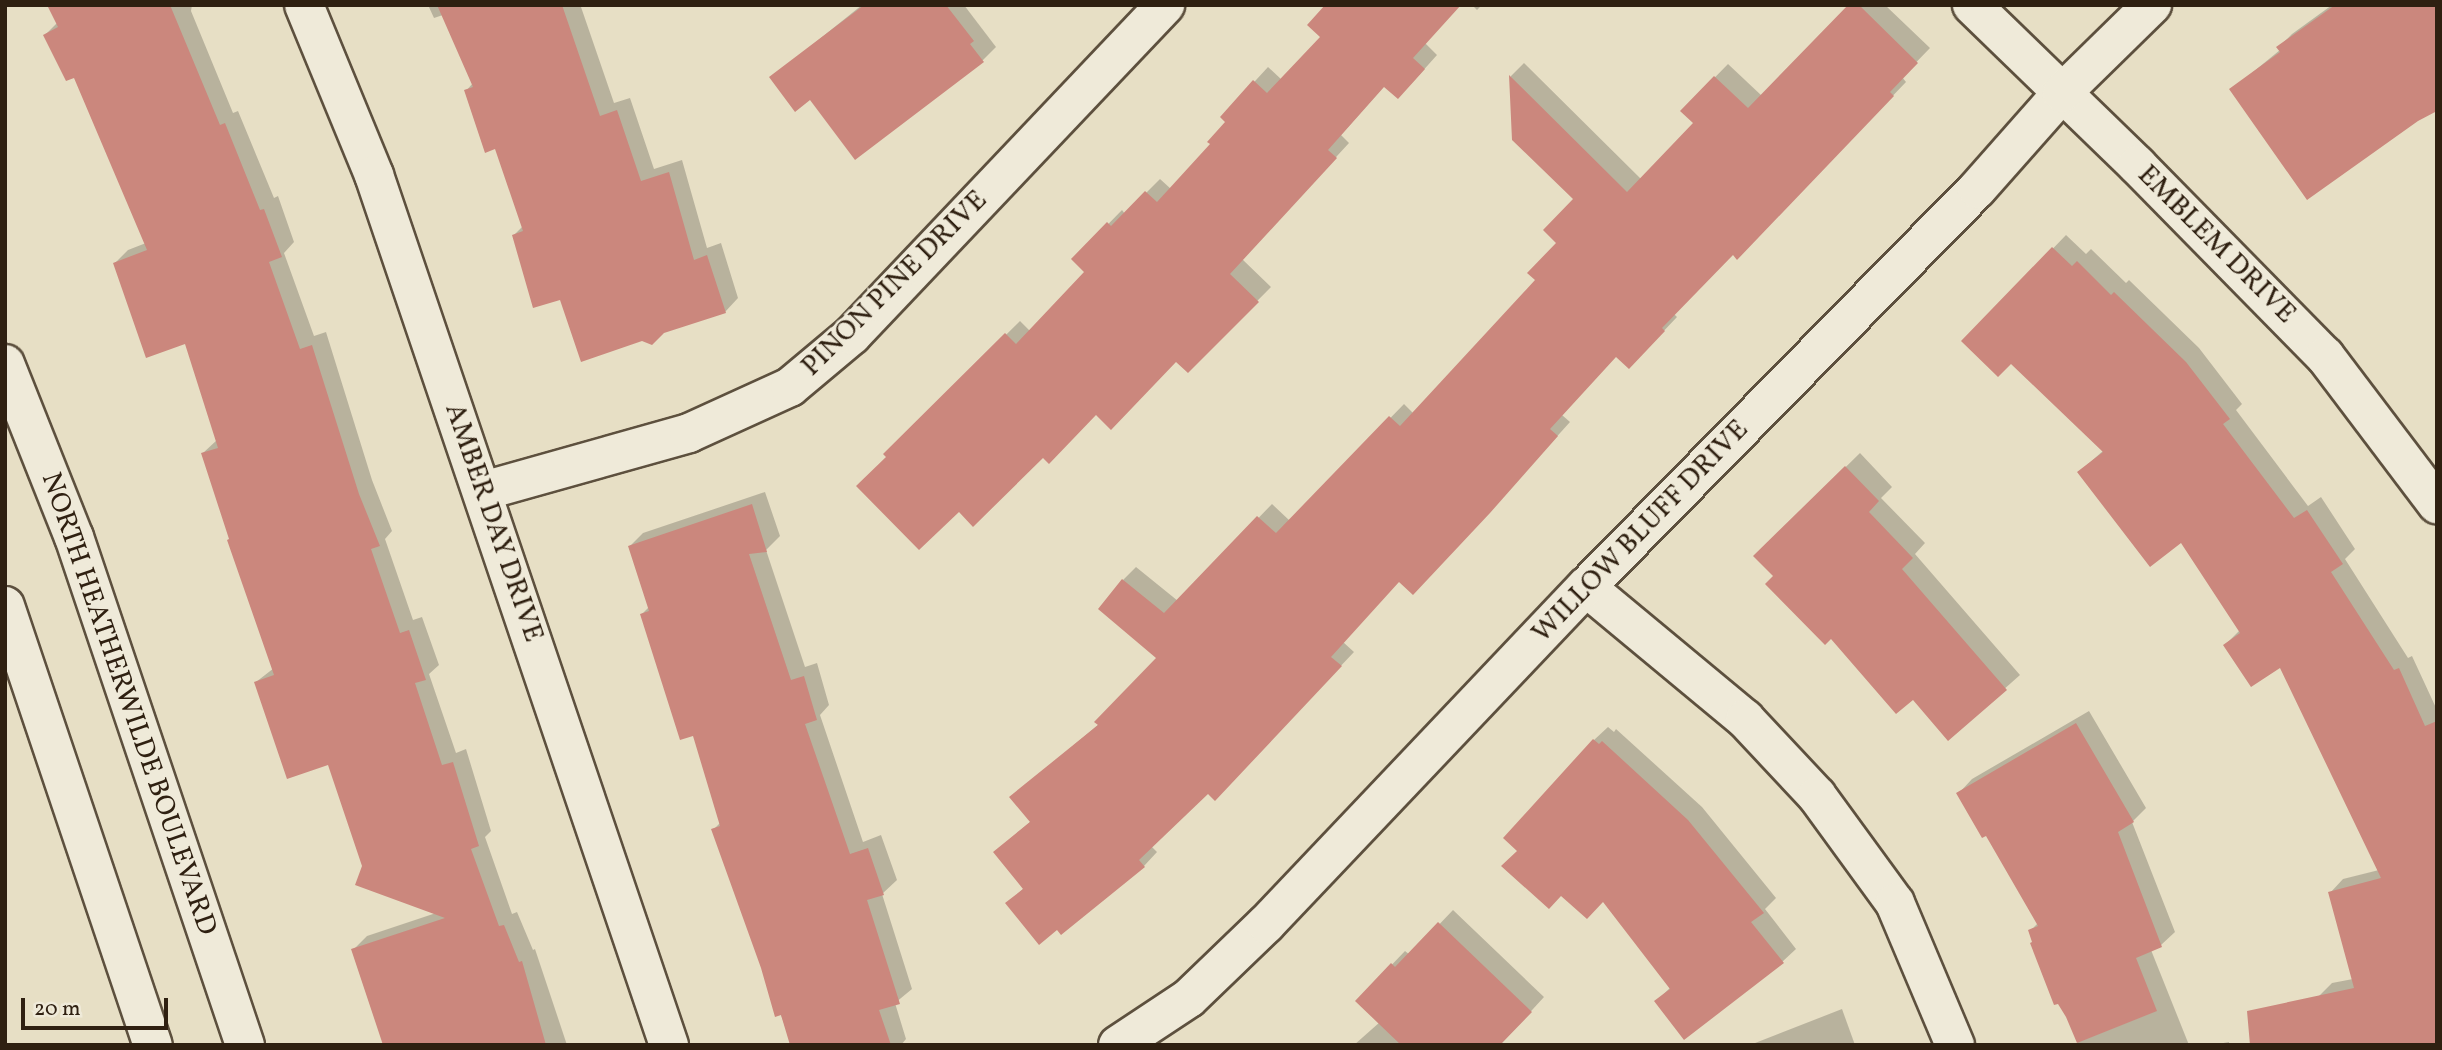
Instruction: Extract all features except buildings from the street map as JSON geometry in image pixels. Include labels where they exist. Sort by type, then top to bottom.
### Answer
[{"type":"street","name":"AMBER DAY DRIVE","points":[[304,5],[374,175],[669,1045]]},
{"type":"street","name":"EMBLEM DRIVE","points":[[1972,5],[2137,165],[2325,356],[2437,504]]},
{"type":"street","name":"WILLOW BLUFF DRIVE","points":[[1118,1045],[1189,998],[1247,942],[1586,587],[1977,189],[2062,93],[2152,5]]},
{"type":"street","name":"PINON PINE DRIVE","points":[[483,491],[689,433],[790,387],[852,335],[1153,9]]},
{"type":"street","name":"NORTH HEATHERWILDE BOULEVARD","points":[[5,364],[74,537],[245,1045]]},
{"type":"street","points":[[1586,587],[1745,719],[1818,796],[1895,903],[1955,1045]]},
{"type":"street","points":[[5,606],[153,1045]]}]
